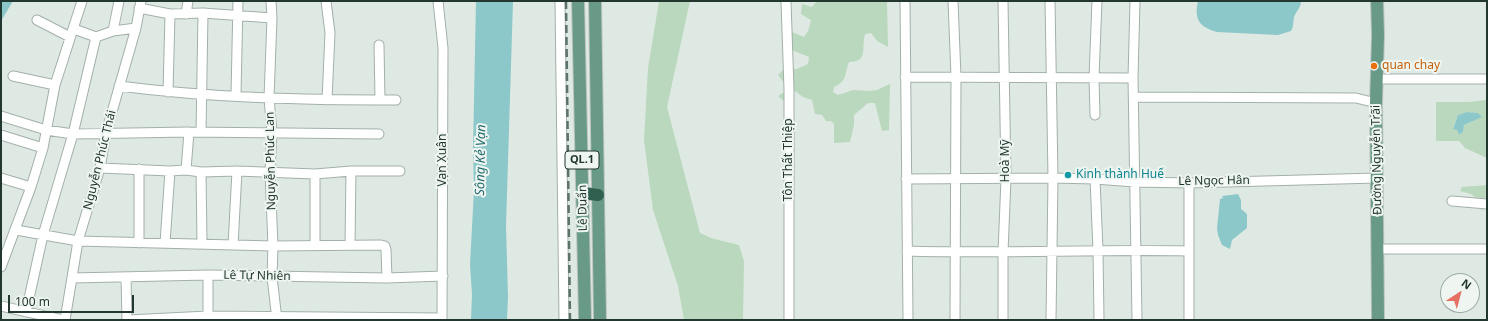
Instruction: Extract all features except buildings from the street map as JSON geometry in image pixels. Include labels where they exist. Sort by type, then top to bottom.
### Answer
[{"type":"highway","points":[[583,193],[598,195]]},
{"type":"main road","name":"Lê Duẩn","points":[[578,1],[585,320]]},
{"type":"main road","name":"Lê Duẩn","points":[[595,1],[600,320]]},
{"type":"main road","name":"Đường Nguyễn Trãi","points":[[1377,1],[1378,80],[1376,103],[1378,320]]},
{"type":"street","points":[[1,267],[16,230],[43,148],[55,85],[82,1]]},
{"type":"street","points":[[113,31],[119,1]]},
{"type":"street","points":[[186,14],[188,1]]},
{"type":"street","points":[[236,95],[238,1]]},
{"type":"street","name":"Nguyễn Phúc Lan","points":[[271,1],[272,18],[269,98],[272,133],[270,172],[273,246],[272,277],[277,319]]},
{"type":"street","points":[[326,1],[330,33],[327,100]]},
{"type":"street","name":"Vạn Xuân","points":[[438,1],[443,48],[442,319]]},
{"type":"street","points":[[560,1],[564,320]]},
{"type":"street","name":"Tôn Thất Thiệp","points":[[786,1],[789,76],[789,320]]},
{"type":"street","points":[[905,1],[908,320]]},
{"type":"street","points":[[953,1],[956,77],[955,320]]},
{"type":"street","name":"Hoà Mỹ","points":[[1003,1],[1006,179],[1003,252],[1003,320]]},
{"type":"street","points":[[1050,1],[1053,178],[1051,320]]},
{"type":"street","points":[[1095,115],[1094,78],[1097,1]]},
{"type":"street","points":[[1135,1],[1133,78],[1136,182],[1137,320]]},
{"type":"street","points":[[140,4],[170,14],[203,13],[272,18]]},
{"type":"street","name":"Nguyễn Phúc Thái","points":[[64,320],[78,240],[100,168],[106,133],[136,28],[140,4]]},
{"type":"street","points":[[201,132],[203,13]]},
{"type":"street","points":[[168,92],[170,14]]},
{"type":"street","points":[[37,20],[72,33],[96,37],[113,31],[136,28]]},
{"type":"street","points":[[26,312],[43,235],[73,134],[96,37]]},
{"type":"street","points":[[379,45],[380,100]]},
{"type":"street","points":[[13,76],[55,85]]},
{"type":"street","points":[[905,77],[1133,78]]},
{"type":"street","points":[[1378,80],[1487,80]]},
{"type":"street","points":[[119,86],[168,92],[269,98],[396,100]]},
{"type":"street","points":[[1134,97],[1356,98],[1376,103]]},
{"type":"street","points":[[1,116],[46,130],[73,134],[189,132],[379,134]]},
{"type":"street","points":[[186,170],[189,132]]},
{"type":"street","points":[[1,135],[43,148]]},
{"type":"street","points":[[100,168],[315,174],[400,171]]},
{"type":"street","points":[[139,169],[139,243]]},
{"type":"street","points":[[166,243],[170,171]]},
{"type":"street","points":[[233,245],[237,171]]},
{"type":"street","points":[[201,172],[202,244]]},
{"type":"street","points":[[350,245],[351,172]]},
{"type":"street","points":[[315,174],[315,245]]},
{"type":"street","points":[[1,178],[31,187]]},
{"type":"street","name":"Lê Ngọc Hân","points":[[906,179],[1053,178],[1136,182],[1189,182],[1377,178]]},
{"type":"street","points":[[1095,179],[1099,320]]},
{"type":"street","points":[[1189,182],[1189,320]]},
{"type":"street","points":[[1452,201],[1487,204]]},
{"type":"street","points":[[16,230],[78,240],[139,243],[273,246],[381,245],[384,246],[386,250],[387,278]]},
{"type":"street","points":[[1378,249],[1487,249]]},
{"type":"street","points":[[907,251],[955,253],[1098,250],[1188,251]]},
{"type":"street","points":[[208,275],[208,318]]},
{"type":"street","name":"Lê Tự Nhiên","points":[[72,278],[208,275],[387,278],[443,276]]},
{"type":"street","points":[[126,277],[127,320],[208,318],[442,319]]},
{"type":"street","points":[[1,306],[64,320]]},
{"type":"green space","points":[[659,1],[690,1],[667,107],[700,233],[711,238],[739,245],[744,261],[743,320],[684,320],[678,286],[653,210],[644,140],[648,68]]},
{"type":"green space","points":[[817,1],[887,1],[888,47],[877,41],[871,33],[865,34],[862,57],[855,61],[849,62],[844,79],[834,87],[833,92],[838,95],[853,90],[871,91],[890,84],[889,130],[882,131],[875,103],[868,103],[854,115],[854,125],[850,142],[834,143],[834,124],[831,121],[826,121],[822,115],[815,114],[812,100],[803,97],[795,91],[787,93],[785,102],[778,96],[789,89],[778,75],[783,70],[797,69],[808,64],[809,57],[792,50],[785,29],[804,37],[808,31],[811,20],[801,14],[802,4],[812,7]]},
{"type":"green space","points":[[1487,100],[1487,158],[1465,148],[1459,141],[1436,141],[1436,102],[1468,102]],"holes":[[[1467,112],[1478,113],[1481,117],[1464,125],[1463,132],[1459,135],[1457,130],[1453,128],[1458,115]]]},
{"type":"green space","points":[[1487,185],[1487,197],[1483,199],[1483,211],[1479,207],[1477,199],[1471,194],[1460,191],[1462,187]]},
{"type":"water","points":[[1,1],[13,1],[1,21]]},
{"type":"water","name":"Sông Kẻ Vạn","points":[[476,1],[513,1],[506,225],[508,297],[507,320],[471,320],[472,294],[470,265],[474,189],[473,148]]},
{"type":"water","points":[[1198,1],[1301,1],[1294,17],[1291,31],[1278,35],[1217,32],[1206,28],[1199,21],[1197,13]]},
{"type":"water","points":[[1467,112],[1478,113],[1482,117],[1464,125],[1463,132],[1459,135],[1457,130],[1453,129],[1458,115]]},
{"type":"water","points":[[1238,194],[1241,200],[1241,209],[1247,214],[1247,228],[1232,240],[1230,249],[1222,245],[1218,235],[1217,228],[1220,199],[1223,198],[1222,196]]},
{"type":"railway","points":[[566,1],[570,320]]},
{"type":"place","name":"quan chay","points":[[1374,66]]},
{"type":"place","name":"Kinh thành Huế","points":[[1068,175]]}]
